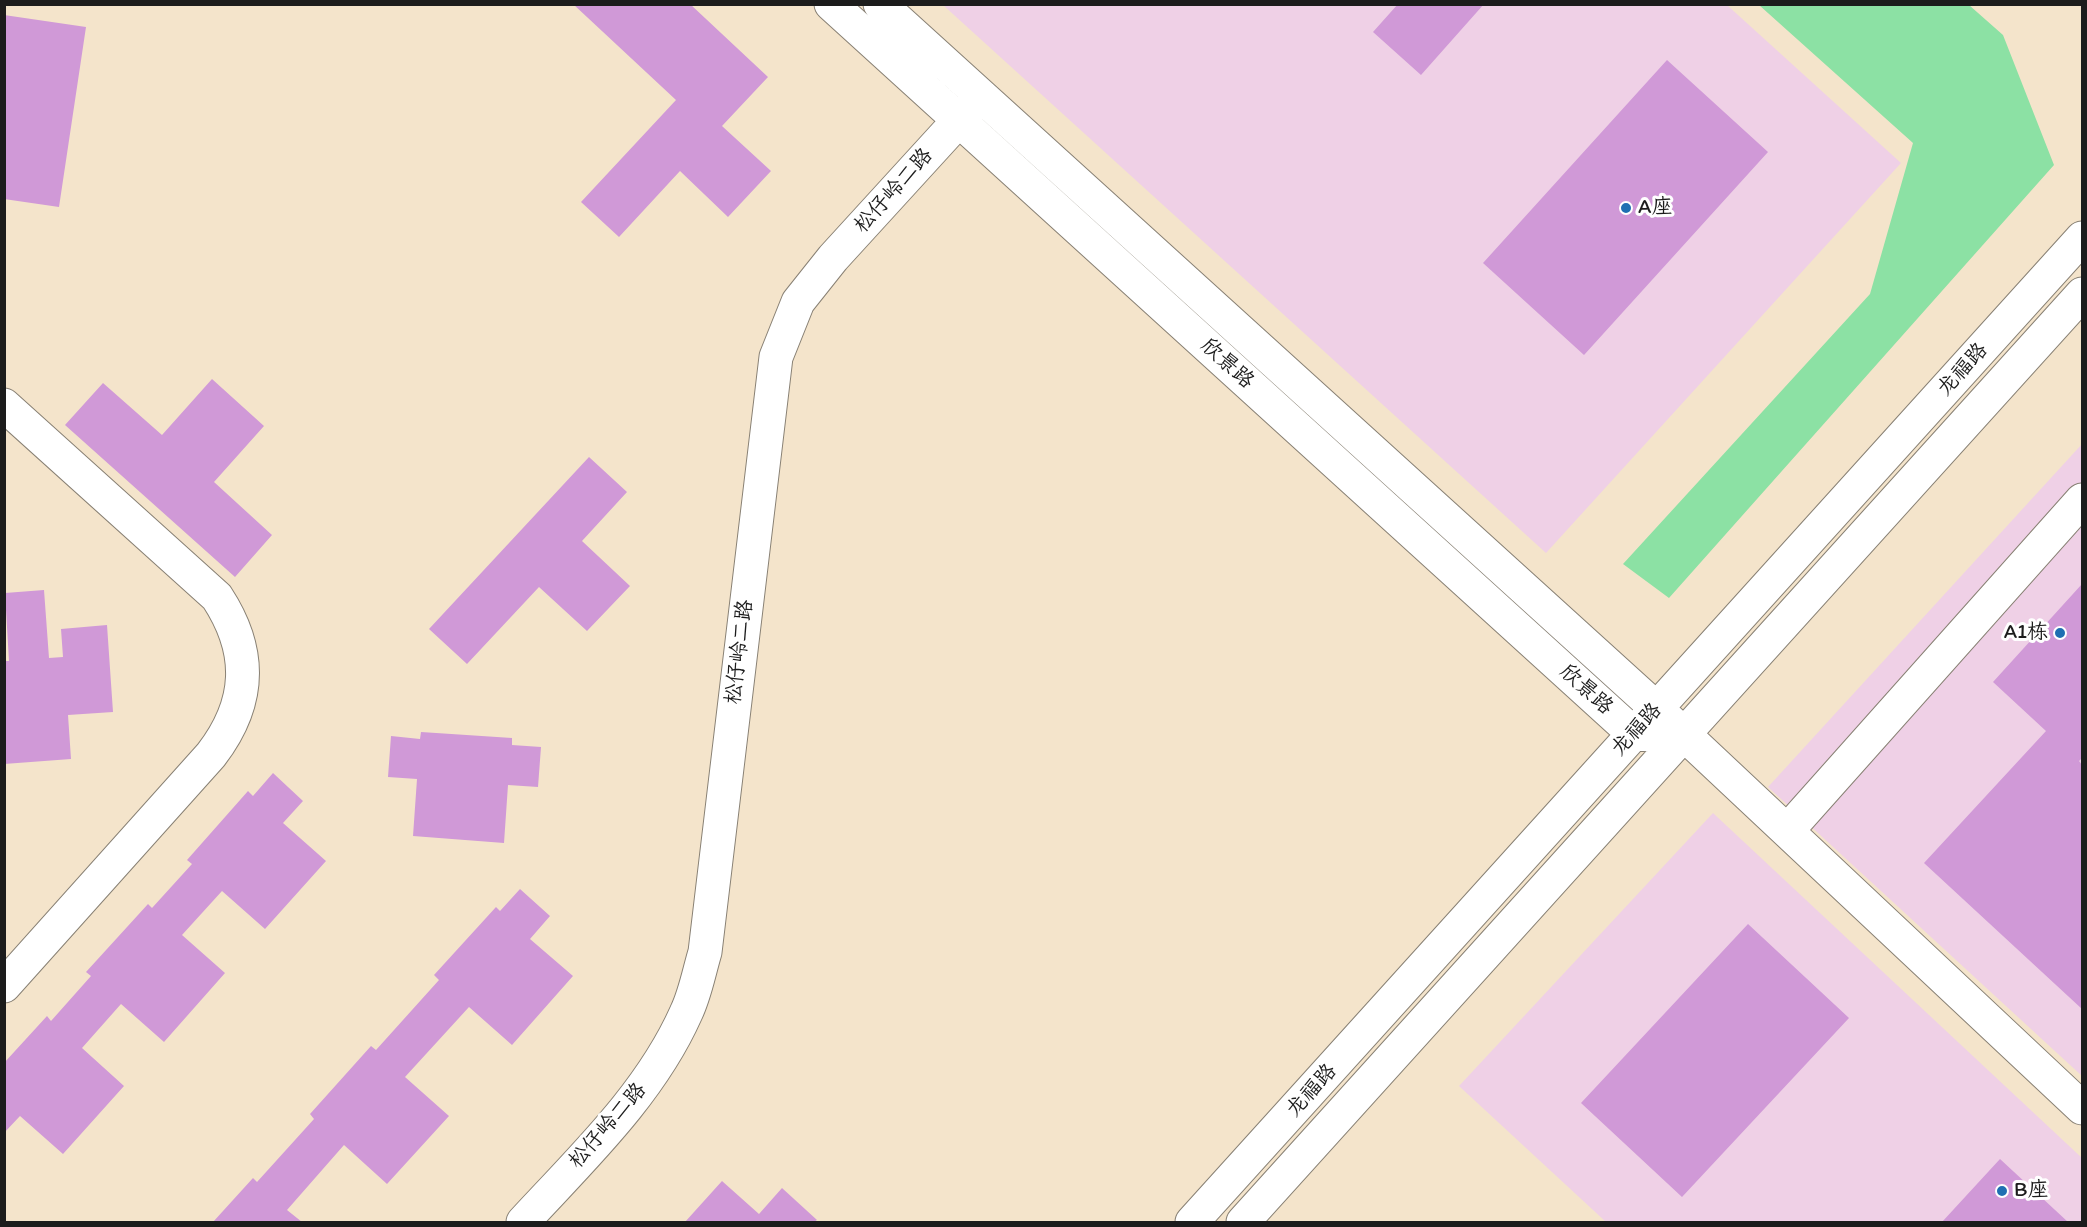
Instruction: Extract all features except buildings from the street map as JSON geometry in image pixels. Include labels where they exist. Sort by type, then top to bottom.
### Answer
[{"type":"street","name":"欣景路","points":[[831,4],[1634,734]]},
{"type":"street","name":"欣景路","points":[[880,4],[1657,709],[2082,1108]]},
{"type":"street","name":"松仔岭二路","points":[[523,1222],[612,1125],[657,1069],[687,1012],[705,952],[776,357],[798,302],[833,258],[981,96]]},
{"type":"street","name":"龙福路","points":[[1192,1222],[2082,238]]},
{"type":"street","name":"龙福路","points":[[1243,1222],[2082,294]]},
{"type":"street","points":[[4,405],[217,597],[238,635],[244,677],[234,719],[211,755],[4,986]]},
{"type":"street","points":[[1787,831],[2082,500]]},
{"type":"street","points":[[1634,734],[1683,735]]},
{"type":"shaded area","points":[[943,5],[1727,5],[1901,163],[1546,553]]},
{"type":"shaded area","points":[[2082,444],[2082,1076],[1768,787]]},
{"type":"shaded area","points":[[1713,813],[2082,1158],[2082,1222],[1606,1222],[1459,1086]]},
{"type":"green space","points":[[1759,5],[1969,5],[2003,35],[2054,165],[1669,598],[1623,564],[1870,294],[1913,143]]},
{"type":"place","name":"A座","points":[[1626,208]]},
{"type":"place","name":"A1栋","points":[[2060,633]]},
{"type":"place","name":"B座","points":[[2002,1191]]}]
